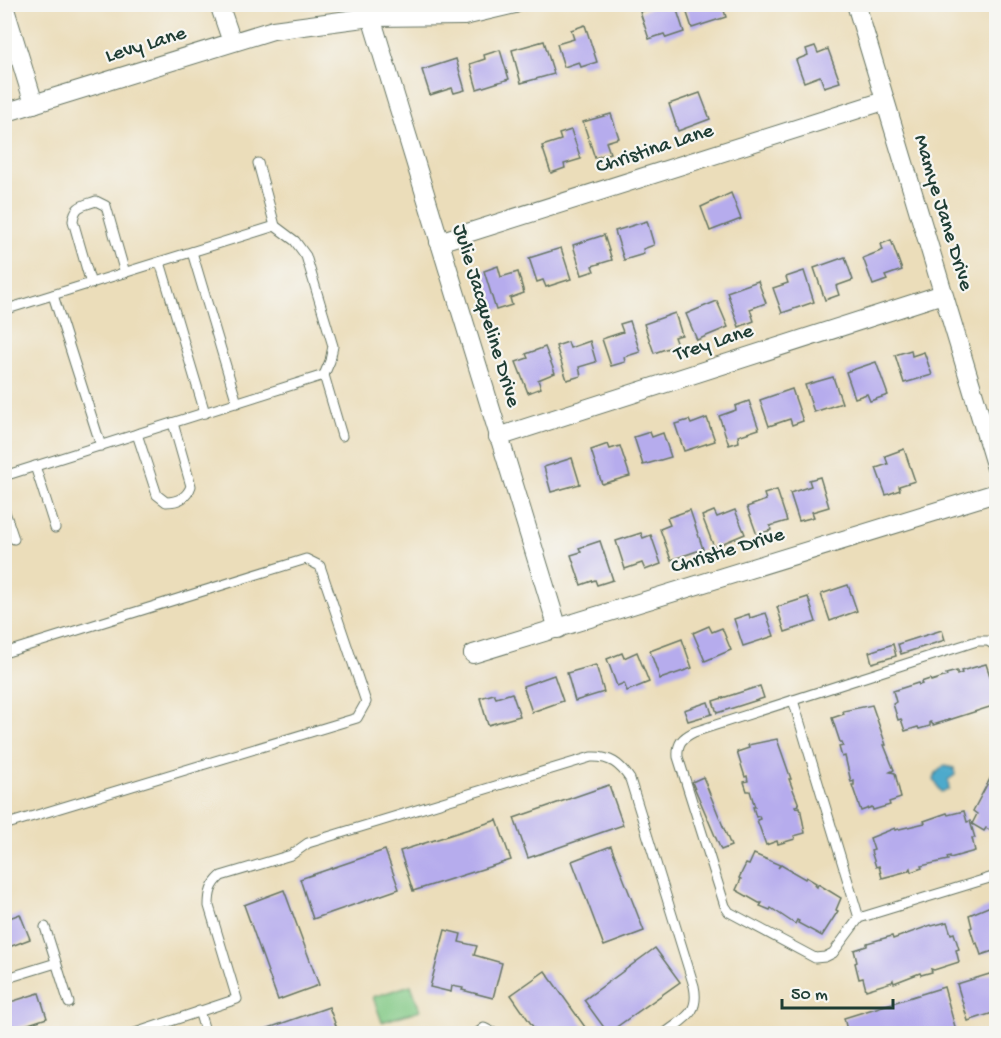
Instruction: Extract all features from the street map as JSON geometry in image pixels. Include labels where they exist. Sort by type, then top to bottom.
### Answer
[{"type":"street","points":[[219,4],[232,42]]},
{"type":"street","name":"Levy Lane","points":[[4,113],[273,30],[371,17],[464,16],[516,4]]},
{"type":"street","name":"Mamye Jane Drive","points":[[856,4],[996,468]]},
{"type":"street","points":[[4,6],[34,104]]},
{"type":"street","name":"Julie Jacqueline Drive","points":[[371,17],[558,629]]},
{"type":"street","name":"Christina Lane","points":[[439,242],[884,101]]},
{"type":"street","name":"Trey Lane","points":[[498,437],[943,294]]},
{"type":"street","name":"Christie Drive","points":[[473,654],[996,493]]},
{"type":"lane","points":[[258,163],[275,226],[295,241],[306,256],[333,346],[324,375],[342,436]]},
{"type":"lane","points":[[91,284],[73,221],[74,212],[79,207],[96,201],[106,206],[125,273]]},
{"type":"lane","points":[[4,310],[275,226]]},
{"type":"lane","points":[[192,252],[237,403]]},
{"type":"lane","points":[[160,262],[205,413]]},
{"type":"lane","points":[[54,295],[101,446]]},
{"type":"lane","points":[[4,476],[324,375]]},
{"type":"lane","points":[[137,434],[156,495],[166,502],[174,502],[184,498],[191,486],[173,423]]},
{"type":"lane","points":[[35,466],[55,528]]},
{"type":"lane","points":[[4,509],[14,539]]},
{"type":"lane","points":[[4,653],[306,559],[320,567],[366,702],[357,718],[4,825]]},
{"type":"lane","points":[[996,646],[988,641],[977,641],[694,732],[684,738],[678,747],[678,757],[724,906],[729,912],[815,958],[833,953],[859,918],[996,876]]},
{"type":"lane","points":[[794,700],[859,918]]},
{"type":"lane","points":[[132,1034],[237,999],[209,906],[209,894],[213,884],[221,876],[291,855],[308,843],[591,757],[603,756],[613,760],[630,779],[697,998],[690,1014],[664,1034]]},
{"type":"lane","points":[[45,927],[69,1003]]},
{"type":"lane","points":[[4,979],[56,963]]},
{"type":"lane","points":[[199,1011],[206,1034]]},
{"type":"lane","points":[[476,1034],[484,1028],[496,1034]]},
{"type":"green space","points":[[411,985],[420,1010],[382,1022],[373,997]]},
{"type":"water","points":[[944,766],[954,768],[955,775],[948,780],[949,790],[941,792],[934,780],[936,773]]},
{"type":"building","points":[[662,4],[675,4],[684,32],[666,38],[664,34],[649,39],[640,12]]},
{"type":"building","points":[[684,4],[722,4],[726,17],[692,28]]},
{"type":"building","points":[[585,25],[597,62],[581,67],[579,62],[564,67],[557,44],[574,39],[571,30]]},
{"type":"building","points":[[544,41],[554,74],[521,83],[512,50]]},
{"type":"building","points":[[815,46],[818,53],[828,49],[840,82],[824,87],[820,76],[804,82],[796,60],[808,55],[806,49]]},
{"type":"building","points":[[500,50],[509,79],[477,89],[470,64],[485,59],[484,55]]},
{"type":"building","points":[[456,59],[465,90],[454,93],[452,88],[430,95],[422,70]]},
{"type":"building","points":[[700,93],[710,119],[678,131],[669,104]]},
{"type":"building","points":[[611,114],[619,138],[606,142],[610,153],[595,158],[583,122]]},
{"type":"building","points":[[571,130],[581,159],[564,164],[565,168],[551,173],[542,146],[561,140],[559,134]]},
{"type":"building","points":[[731,193],[741,219],[710,231],[701,207]]},
{"type":"building","points":[[647,221],[654,245],[643,249],[644,254],[624,260],[615,231]]},
{"type":"building","points":[[604,235],[612,260],[592,266],[594,271],[582,275],[573,245]]},
{"type":"building","points":[[891,240],[902,270],[885,276],[887,280],[873,285],[863,258],[883,250],[881,244]]},
{"type":"building","points":[[561,248],[571,279],[546,287],[543,280],[537,282],[529,258]]},
{"type":"building","points":[[845,257],[853,280],[836,286],[839,295],[825,300],[814,268]]},
{"type":"building","points":[[498,266],[501,277],[518,272],[524,293],[510,298],[512,305],[496,310],[484,271]]},
{"type":"building","points":[[804,271],[814,302],[782,313],[773,288],[788,283],[786,277]]},
{"type":"building","points":[[758,281],[766,303],[750,309],[754,321],[739,327],[727,292]]},
{"type":"building","points":[[717,301],[728,327],[697,340],[686,314]]},
{"type":"building","points":[[675,313],[682,335],[674,337],[677,345],[654,353],[644,324]]},
{"type":"building","points":[[630,321],[640,352],[624,357],[625,362],[611,366],[602,339],[623,332],[620,324]]},
{"type":"building","points":[[590,341],[596,362],[579,367],[581,376],[567,380],[556,346],[568,342],[570,348]]},
{"type":"building","points":[[545,347],[555,373],[538,380],[541,388],[528,393],[516,362],[528,358],[526,354]]},
{"type":"building","points":[[911,350],[912,356],[924,352],[932,375],[904,383],[895,355]]},
{"type":"building","points":[[876,362],[888,395],[870,401],[867,394],[855,398],[846,372]]},
{"type":"building","points":[[833,377],[842,403],[814,412],[805,385]]},
{"type":"building","points":[[792,389],[803,421],[792,425],[790,419],[769,426],[760,400]]},
{"type":"building","points":[[749,401],[759,429],[738,436],[739,442],[729,445],[719,416],[736,410],[735,406]]},
{"type":"building","points":[[707,418],[715,441],[684,451],[675,424],[689,420],[691,424]]},
{"type":"building","points":[[650,432],[652,437],[663,433],[671,457],[643,465],[634,437]]},
{"type":"building","points":[[608,444],[610,449],[620,446],[630,476],[602,484],[591,450]]},
{"type":"building","points":[[904,449],[915,481],[899,486],[900,490],[886,495],[876,468],[888,464],[885,456]]},
{"type":"building","points":[[572,458],[580,484],[551,492],[544,467]]},
{"type":"building","points":[[820,477],[829,507],[812,512],[814,517],[799,521],[790,493],[811,486],[809,480]]},
{"type":"building","points":[[777,490],[787,521],[770,526],[771,530],[757,535],[747,507],[766,500],[764,494]]},
{"type":"building","points":[[690,510],[703,549],[671,560],[660,529],[670,525],[667,518]]},
{"type":"building","points":[[735,510],[745,534],[714,547],[702,516],[714,511],[717,517]]},
{"type":"building","points":[[641,533],[643,538],[651,535],[661,564],[645,570],[642,563],[625,569],[616,541]]},
{"type":"building","points":[[600,541],[613,580],[597,585],[595,580],[581,585],[571,555],[581,552],[579,548]]},
{"type":"building","points":[[848,585],[857,611],[830,621],[821,594]]},
{"type":"building","points":[[808,597],[816,622],[785,632],[777,607]]},
{"type":"building","points":[[766,613],[774,636],[743,646],[734,619],[749,614],[750,618]]},
{"type":"building","points":[[709,626],[712,632],[722,628],[731,650],[705,661],[693,633]]},
{"type":"building","points":[[942,630],[945,640],[901,654],[898,644]]},
{"type":"building","points":[[682,639],[692,668],[660,679],[650,651]]},
{"type":"building","points":[[893,644],[896,656],[872,663],[869,652]]},
{"type":"building","points":[[637,652],[649,682],[627,691],[624,683],[617,686],[607,659],[622,653],[624,658]]},
{"type":"building","points":[[986,664],[990,676],[993,676],[996,705],[933,725],[930,722],[930,726],[905,731],[901,719],[898,720],[893,704],[896,702],[893,691],[918,683],[919,685],[922,684],[921,682],[930,679],[931,681],[957,671],[957,675],[962,673],[961,671]]},
{"type":"building","points":[[596,665],[604,692],[575,701],[567,673]]},
{"type":"building","points":[[554,675],[563,701],[532,712],[523,686]]},
{"type":"building","points":[[760,686],[764,698],[717,713],[713,701]]},
{"type":"building","points":[[512,693],[520,716],[488,725],[480,698],[494,694],[496,698]]},
{"type":"building","points":[[708,702],[712,714],[688,721],[684,710]]},
{"type":"building","points":[[872,705],[894,770],[890,772],[895,773],[901,798],[889,802],[890,805],[861,811],[852,785],[854,781],[851,782],[845,756],[842,757],[839,747],[843,746],[842,742],[840,742],[832,718],[844,714],[843,711]]},
{"type":"building","points":[[777,739],[799,805],[795,806],[800,807],[805,833],[794,836],[795,839],[766,845],[757,820],[760,819],[759,816],[756,817],[750,791],[747,791],[744,782],[748,781],[747,776],[745,777],[737,752],[749,748],[748,745]]},
{"type":"building","points":[[703,777],[731,846],[721,850],[692,782]]},
{"type":"building","points":[[991,777],[996,781],[995,833],[986,828],[984,831],[972,824],[977,814],[973,811]]},
{"type":"building","points":[[609,785],[623,825],[528,858],[514,818]]},
{"type":"building","points":[[964,811],[975,838],[972,838],[975,851],[950,858],[950,856],[947,857],[948,860],[921,866],[922,868],[911,872],[910,868],[908,871],[882,878],[871,851],[874,850],[870,838],[895,828],[895,830],[925,823],[924,821],[947,813],[948,815]]},
{"type":"building","points":[[497,820],[511,860],[413,891],[400,851]]},
{"type":"building","points":[[611,846],[644,931],[604,946],[572,861]]},
{"type":"building","points":[[385,850],[399,889],[313,919],[300,879]]},
{"type":"building","points":[[754,854],[780,865],[778,868],[781,865],[805,879],[806,877],[816,883],[817,887],[818,884],[841,898],[836,910],[838,911],[822,936],[798,923],[797,920],[795,924],[771,908],[770,910],[760,906],[762,903],[736,890],[746,864],[749,865]]},
{"type":"building","points":[[284,890],[319,985],[278,1000],[244,905]]},
{"type":"building","points":[[996,905],[996,950],[981,955],[970,928],[972,927],[969,915]]},
{"type":"building","points":[[20,914],[30,939],[4,949],[4,920]]},
{"type":"building","points":[[947,922],[951,934],[954,933],[959,949],[956,950],[959,962],[866,990],[863,978],[859,979],[854,950],[867,946],[867,943],[892,936],[893,939],[931,925]]},
{"type":"building","points":[[445,930],[461,934],[459,942],[477,946],[474,955],[502,963],[493,998],[452,986],[451,992],[430,987]]},
{"type":"building","points":[[655,948],[680,982],[608,1033],[584,1000]]},
{"type":"building","points":[[545,971],[590,1034],[538,1034],[511,995]]},
{"type":"building","points":[[996,972],[996,1012],[968,1021],[957,984]]},
{"type":"building","points":[[944,987],[957,1034],[848,1034],[844,1018]]},
{"type":"building","points":[[39,993],[47,1018],[4,1032],[4,1004]]},
{"type":"building","points":[[329,1007],[339,1034],[254,1034],[254,1033]]}]
